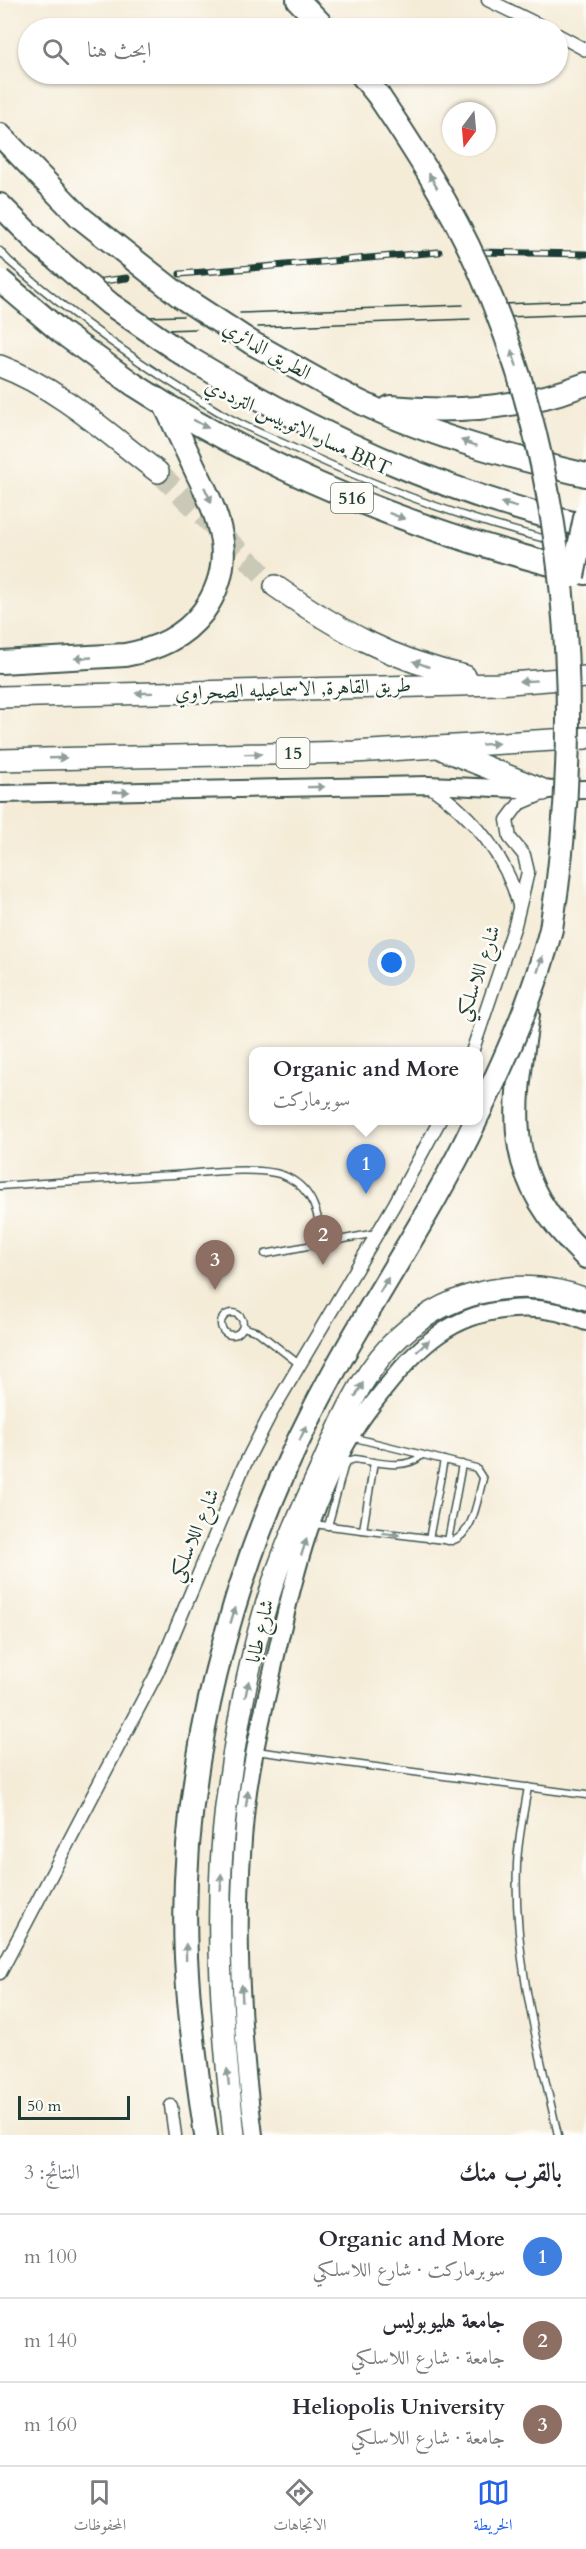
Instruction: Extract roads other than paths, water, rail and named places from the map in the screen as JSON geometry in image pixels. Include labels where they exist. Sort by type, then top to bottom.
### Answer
[{"type":"highway","points":[[298,0],[315,18]]},
{"type":"highway","points":[[370,84],[415,149],[448,207],[478,266],[504,327],[544,461],[570,598],[576,713],[573,787],[551,929],[530,997],[483,1104]]},
{"type":"highway","name":"الطريق الدائري","points":[[0,135],[80,218],[180,296],[252,343],[364,404],[416,425],[486,449],[586,475]]},
{"type":"highway","name":"516","points":[[0,205],[39,244],[110,304],[187,357],[246,393],[308,426],[436,481],[502,503],[586,526]]},
{"type":"highway","name":"516","points":[[0,280],[61,332],[133,384],[165,405],[223,436],[360,501],[479,545],[586,573]]},
{"type":"highway","points":[[0,366],[56,394],[158,472]]},
{"type":"highway","points":[[364,404],[414,409],[465,409],[515,404],[564,393],[586,384]]},
{"type":"highway","points":[[0,662],[143,652],[166,644],[183,634],[212,600],[224,563],[225,550],[219,525],[211,499],[165,405]]},
{"type":"highway","points":[[570,598],[574,561],[586,513]]},
{"type":"highway","points":[[275,586],[326,621],[380,650],[438,670],[498,684]]},
{"type":"highway","name":"طريق القاهرة, الاسماعيليه الصحراوي","points":[[0,697],[498,684],[586,677]]},
{"type":"highway","name":"15","points":[[0,760],[354,752],[586,738]]},
{"type":"highway","points":[[438,747],[548,790]]},
{"type":"highway","points":[[530,997],[517,1088],[516,1122],[523,1164],[535,1195],[561,1234],[586,1257]]},
{"type":"highway","points":[[206,2135],[194,2054],[186,1958],[186,1878],[192,1806],[200,1756],[225,1642],[265,1519],[314,1409],[352,1338],[454,1167],[474,1125]]},
{"type":"highway","points":[[234,2135],[225,2055],[220,1881],[226,1807],[257,1638],[282,1585],[329,1450],[370,1370],[391,1345],[416,1323],[444,1306],[474,1294],[506,1287],[540,1287],[586,1299]]},
{"type":"street","points":[[488,0],[525,18]]},
{"type":"street","points":[[568,40],[586,50]]},
{"type":"street","points":[[0,795],[428,785],[548,790],[586,789]]},
{"type":"street","name":"شارع اللاسلكي","points":[[428,785],[461,811],[490,843],[508,873],[519,906]]},
{"type":"street","name":"شارع اللاسلكي","points":[[474,1047],[528,872],[524,855],[510,838],[507,820],[519,804],[548,790]]},
{"type":"street","name":"شارع اللاسلكي","points":[[0,1974],[159,1669],[243,1468],[298,1364],[379,1232],[437,1125]]},
{"type":"street","name":"شارع طابا","points":[[254,2135],[244,2053],[240,1882],[245,1818],[282,1585],[320,1525],[333,1471],[350,1437],[361,1419],[410,1358],[432,1338],[458,1322],[487,1312],[518,1308],[549,1310],[586,1322]]},
{"type":"street","points":[[171,2106],[175,2135]]},
{"type":"lane","name":"مسار الاتوبيس الترددي BRT","points":[[0,251],[9,261],[96,332],[130,357],[221,414],[315,458],[412,498],[512,531],[565,543]]},
{"type":"lane","points":[[575,546],[586,548]]},
{"type":"lane","points":[[0,1186],[213,1172],[273,1173],[287,1177],[300,1185],[309,1196],[316,1209],[322,1242]]},
{"type":"lane","points":[[265,1254],[379,1232]]},
{"type":"lane","points":[[243,1327],[258,1332],[298,1364]]},
{"type":"lane","points":[[350,1437],[476,1468],[483,1479],[468,1528],[461,1538],[448,1541],[320,1525],[346,1464],[351,1459],[405,1464],[417,1460],[422,1455]]},
{"type":"lane","points":[[429,1539],[444,1460]]},
{"type":"lane","points":[[363,1530],[374,1462]]},
{"type":"lane","points":[[448,1541],[462,1464]]},
{"type":"lane","points":[[255,1751],[586,1795]]},
{"type":"lane","points":[[528,1787],[517,1864],[520,1930],[533,2024],[558,2135]]},
{"type":"tunnel","points":[[158,472],[275,586]]},
{"type":"tram line","points":[[499,304],[586,301]]},
{"type":"tram line","points":[[240,313],[463,305]]},
{"type":"tram line","points":[[506,317],[586,314]]},
{"type":"tram line","points":[[143,317],[183,316]]},
{"type":"tram line","points":[[258,327],[470,319]]},
{"type":"tram line","points":[[164,330],[196,329]]},
{"type":"railway","points":[[180,274],[439,252]]},
{"type":"railway","points":[[478,252],[586,254]]},
{"type":"railway","points":[[103,281],[127,278]]},
{"type":"place","name":"Organic and More","points":[[366,1194]]},
{"type":"place","name":"جامعة هليوبوليس","points":[[323,1265]]},
{"type":"place","name":"Heliopolis University","points":[[215,1290]]}]
